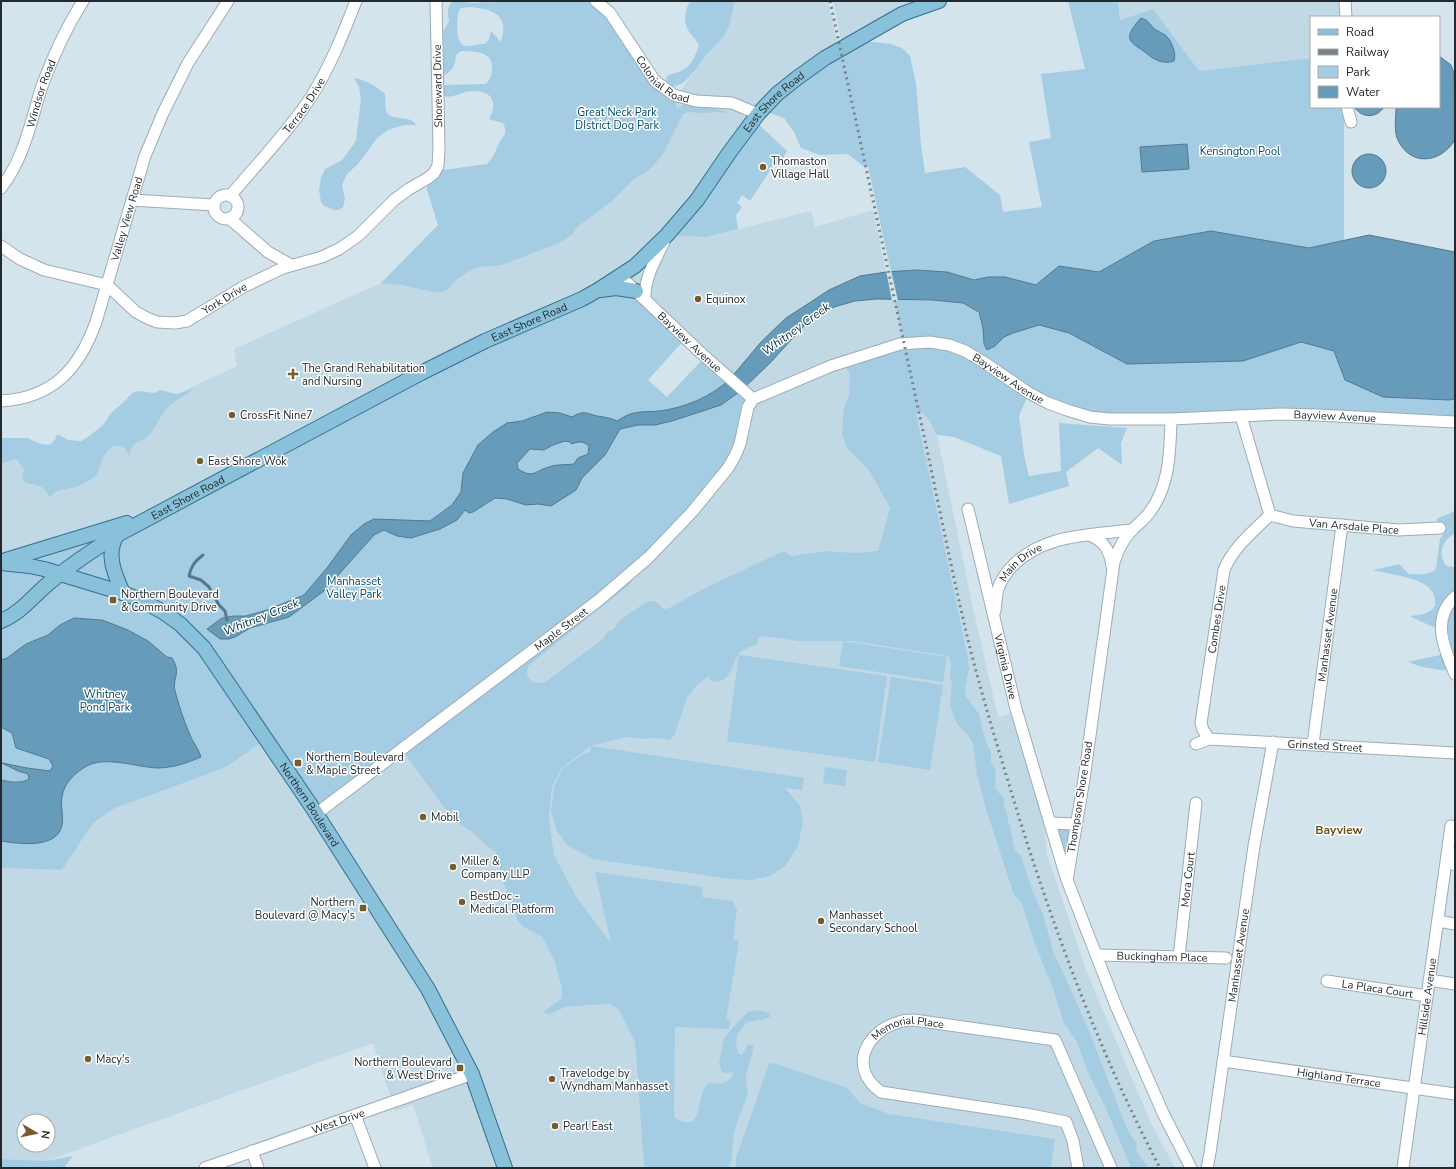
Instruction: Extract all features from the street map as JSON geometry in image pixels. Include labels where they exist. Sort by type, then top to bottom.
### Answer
[{"type":"main road","name":"East Shore Road","points":[[1,621],[18,612],[60,574],[78,560],[117,535],[428,369],[485,340],[582,299],[620,276],[642,260],[667,235],[697,200],[758,114],[777,94],[826,58],[902,14],[939,1]]},
{"type":"main road","points":[[598,290],[616,288],[641,295]]},
{"type":"main road","points":[[1,563],[156,514]]},
{"type":"main road","points":[[117,535],[113,547],[112,566],[123,593]]},
{"type":"main road","name":"Northern Boulevard","points":[[1,563],[30,566],[60,574],[123,593],[143,601],[163,612],[180,624],[204,648],[238,696],[316,814],[413,963],[442,1013],[472,1074],[505,1168]]},
{"type":"street","name":"Windsor Road","points":[[1,188],[13,170],[26,138],[56,51],[70,21],[83,1]]},
{"type":"street","name":"Valley View Road","points":[[1,401],[25,398],[54,386],[68,373],[90,340],[145,156],[185,69],[228,1]]},
{"type":"street","name":"Terrace Drive","points":[[230,196],[295,119],[311,97],[331,59],[356,1]]},
{"type":"street","name":"Shoreward Drive","points":[[435,171],[440,149],[436,1]]},
{"type":"street","name":"Colonial Road","points":[[596,1],[610,13],[655,81],[671,93],[691,100],[732,103],[758,114]]},
{"type":"street","points":[[1345,1],[1346,16]]},
{"type":"street","points":[[1348,108],[1351,122]]},
{"type":"street","name":"York Drive","points":[[1,246],[20,258],[44,270],[107,285],[136,312],[147,318],[157,322],[175,323],[187,321],[243,287],[291,265],[322,257],[339,249],[358,236],[394,200],[428,178],[435,171]]},
{"type":"street","points":[[220,196],[230,196],[235,199],[238,206],[236,214],[226,219],[219,216],[214,210],[214,205],[220,196]]},
{"type":"street","points":[[132,200],[214,205]]},
{"type":"street","points":[[230,218],[268,252],[291,265]]},
{"type":"street","points":[[641,295],[645,288],[651,268],[667,235]]},
{"type":"street","name":"Bayview Avenue","points":[[620,276],[753,400],[831,366],[900,344],[929,342],[950,345],[964,351],[982,361],[1029,393],[1048,403],[1090,417],[1109,419],[1171,419],[1281,414],[1455,422]]},
{"type":"street","name":"Maple Street","points":[[316,814],[599,600],[640,565],[692,512],[728,468],[740,444],[748,407],[753,400]]},
{"type":"street","points":[[1241,416],[1270,515]]},
{"type":"street","name":"Thompson Shore Road","points":[[1067,880],[1113,568],[1119,548],[1132,530],[1139,525],[1149,513],[1162,490],[1168,462],[1171,419]]},
{"type":"street","name":"Virginia Drive","points":[[968,509],[1016,709],[1067,880]]},
{"type":"street","name":"Van Arsdale Place","points":[[1270,515],[1293,520],[1398,530],[1440,528]]},
{"type":"street","name":"Combes Drive","points":[[1209,739],[1203,730],[1201,723],[1224,570],[1227,562],[1235,551],[1270,515]]},
{"type":"street","name":"Manhasset Avenue","points":[[1313,744],[1342,525]]},
{"type":"street","name":"Main Drive","points":[[997,630],[995,615],[998,589],[1004,576],[1014,564],[1029,552],[1044,544],[1061,539],[1132,530]]},
{"type":"street","points":[[1089,535],[1098,539],[1105,546],[1110,554],[1113,568]]},
{"type":"street","points":[[1455,597],[1448,603],[1444,610],[1442,620],[1442,636],[1444,649],[1455,674]]},
{"type":"street","name":"Grinsted Street","points":[[1196,744],[1209,739],[1455,753]]},
{"type":"street","name":"Manhasset Avenue","points":[[1207,1168],[1224,1061],[1254,846],[1273,742]]},
{"type":"street","name":"Mora Court","points":[[1179,957],[1196,803]]},
{"type":"street","points":[[1050,823],[1076,824]]},
{"type":"street","name":"Hillside Avenue","points":[[1403,1168],[1438,921],[1452,859],[1451,826]]},
{"type":"street","points":[[1067,880],[1116,1006],[1160,1106],[1191,1168]]},
{"type":"street","points":[[1438,921],[1455,924]]},
{"type":"street","name":"Buckingham Place","points":[[1097,955],[1226,958]]},
{"type":"street","points":[[1430,980],[1455,984]]},
{"type":"street","name":"La Placa Court","points":[[1327,981],[1427,996]]},
{"type":"street","name":"Memorial Place","points":[[1078,1168],[1073,1141],[1066,1122],[1026,1114],[881,1092],[868,1081],[864,1072],[863,1060],[870,1041],[880,1031],[889,1026],[900,1021],[914,1020],[1055,1040],[1111,1168]]},
{"type":"street","name":"Highland Terrace","points":[[1224,1061],[1455,1094]]},
{"type":"street","name":"West Drive","points":[[205,1168],[472,1074]]},
{"type":"street","points":[[355,1115],[375,1168]]},
{"type":"street","points":[[252,1152],[258,1168]]},
{"type":"shaded area","points":[[735,1],[833,1],[828,2],[839,51],[761,110],[706,237],[811,211],[815,227],[873,210],[886,272],[860,276],[813,299],[786,318],[761,342],[730,379],[620,276],[156,514],[1,562],[1,462],[16,459],[97,458],[162,401],[237,366],[234,349],[470,243],[677,96],[728,24]]},
{"type":"shaded area","points":[[833,1],[939,1],[843,48]]},
{"type":"shaded area","points":[[1118,1],[1344,1],[1344,16],[1310,16],[1310,58],[1198,71],[1153,9],[1120,20]]},
{"type":"shaded area","points":[[894,299],[904,343],[842,433],[846,447],[870,472],[890,508],[878,552],[856,553],[825,551],[791,556],[705,588],[669,608],[664,609],[655,601],[535,689],[523,670],[632,575],[742,390],[783,351],[804,326],[817,316],[834,307],[855,301]]},
{"type":"shaded area","name":"Manhasset Secondary School","points":[[922,412],[929,420],[937,435],[973,608],[998,717],[1013,713],[1045,829],[1047,854],[1086,970],[1150,1121],[1175,1168],[686,1168],[674,1111],[674,1027],[577,898],[554,855],[549,817],[552,787],[562,768],[590,746],[627,737],[644,739],[657,738],[679,724],[681,711],[687,698],[697,685],[748,638],[765,634],[839,637],[929,478],[916,413]]},
{"type":"shaded area","points":[[266,739],[402,749],[454,821],[471,831],[495,852],[499,863],[500,873],[522,926],[542,937],[554,960],[562,988],[562,998],[543,1013],[551,1014],[565,1007],[610,1004],[619,1010],[635,1042],[644,1168],[433,1168],[413,1105],[395,1111],[373,1043],[46,1161],[1,1159],[1,868],[62,870],[93,823],[115,808],[228,766]]},
{"type":"green space","name":"Great Neck Park DIstrict Dog Park","points":[[453,1],[476,3],[490,1],[493,3],[494,1],[596,1],[655,81],[677,96],[676,109],[683,105],[688,105],[721,110],[731,114],[719,112],[688,112],[683,114],[663,154],[653,166],[634,179],[612,201],[577,227],[573,234],[557,244],[501,265],[478,267],[470,270],[456,280],[448,289],[442,292],[381,283],[438,225],[427,190],[427,185],[435,171],[487,164],[493,157],[505,134],[503,123],[489,119],[493,105],[492,100],[485,93],[473,91],[452,96],[444,96],[441,92],[442,87],[445,85],[486,84],[492,71],[491,61],[485,54],[461,51],[456,55],[454,64],[448,73],[445,75],[443,72],[441,63],[441,39],[449,21],[449,6]],"holes":[[[470,7],[492,12],[501,19],[503,25],[501,42],[491,31],[489,39],[485,44],[467,46],[460,42],[457,31],[459,10],[461,8]]]},
{"type":"green space","points":[[690,1],[735,1],[729,25],[719,42],[707,54],[690,77],[678,85],[672,86],[666,84],[667,76],[681,71],[689,66],[699,46],[688,30],[685,19]]},
{"type":"green space","name":"Kensington Pool","points":[[1068,1],[1118,1],[1120,20],[1153,9],[1199,71],[1310,58],[1310,108],[1344,108],[1344,241],[1309,248],[1211,231],[1154,241],[1099,272],[1059,266],[1036,285],[1005,277],[989,277],[974,280],[947,272],[916,270],[891,272],[868,166],[863,166],[848,154],[820,155],[801,148],[794,132],[784,118],[761,110],[777,94],[864,41],[891,44],[902,48],[910,56],[916,84],[925,173],[965,167],[1000,195],[1003,212],[1042,207],[1029,142],[1051,138],[1041,74],[1085,69]]},
{"type":"green space","points":[[354,78],[371,84],[385,94],[386,111],[390,116],[410,120],[416,125],[404,125],[388,130],[378,137],[358,164],[347,174],[342,185],[345,199],[343,207],[339,210],[334,210],[324,206],[321,202],[319,190],[321,178],[325,169],[342,160],[356,141],[361,99],[359,87]]},
{"type":"green space","points":[[754,120],[787,151],[779,165],[775,163],[750,201],[742,195],[737,203],[742,207],[736,215],[738,229],[706,237],[667,235]]},
{"type":"green space","points":[[620,276],[686,338],[648,380],[667,397],[705,357],[753,399],[737,452],[632,575],[633,579],[630,584],[528,666],[527,675],[531,680],[537,683],[545,682],[603,639],[608,631],[614,629],[619,621],[650,601],[655,601],[664,609],[669,608],[705,588],[784,551],[791,556],[825,551],[856,553],[878,551],[890,508],[870,472],[846,447],[842,433],[844,408],[849,396],[850,374],[843,362],[904,343],[894,299],[932,300],[963,303],[979,312],[983,328],[984,344],[994,346],[1004,337],[1023,329],[1039,325],[1069,333],[1127,364],[1242,361],[1301,342],[1334,351],[1345,380],[1383,397],[1455,399],[1455,422],[1364,418],[1109,419],[1029,393],[1019,416],[1024,455],[1029,476],[1061,471],[1059,423],[1127,428],[1121,443],[1122,465],[1098,448],[1066,472],[1069,486],[1009,504],[1001,456],[954,437],[937,435],[929,420],[922,412],[916,413],[968,658],[969,669],[965,688],[966,697],[980,715],[983,732],[991,752],[991,762],[996,771],[995,788],[1004,799],[1004,806],[1010,825],[1015,850],[1021,856],[1032,890],[1043,914],[1052,950],[1089,1031],[1127,1129],[1136,1143],[1137,1152],[1148,1168],[1131,1168],[1104,1104],[1089,1075],[1077,1042],[1064,1023],[1053,988],[1036,947],[1022,904],[1014,895],[987,812],[977,775],[973,743],[967,734],[957,724],[950,705],[952,684],[950,677],[951,663],[949,656],[852,641],[799,641],[763,636],[758,638],[757,644],[746,648],[739,653],[726,678],[718,682],[711,681],[709,679],[710,675],[697,685],[687,698],[674,736],[669,740],[627,737],[591,746],[562,768],[552,787],[549,817],[554,855],[577,898],[611,943],[595,872],[703,887],[702,897],[732,901],[737,909],[733,940],[739,941],[726,1020],[730,1020],[729,1029],[675,1027],[675,1118],[685,1122],[691,1122],[695,1118],[705,1088],[709,1083],[724,1083],[732,1076],[733,1072],[722,1072],[719,1064],[724,1039],[748,1012],[757,1010],[770,1013],[770,1017],[747,1022],[737,1035],[736,1043],[738,1054],[742,1055],[748,1045],[753,1045],[753,1050],[746,1076],[748,1094],[735,1129],[729,1168],[644,1168],[635,1042],[619,1010],[610,1004],[565,1007],[551,1014],[542,1013],[562,998],[562,988],[554,960],[542,937],[522,926],[517,919],[500,873],[499,862],[495,852],[471,831],[454,821],[402,750],[316,814],[266,739],[228,766],[115,808],[93,823],[62,870],[1,868],[1,562],[156,514]]},
{"type":"green space","points":[[194,389],[172,403],[166,409],[149,435],[132,447],[129,456],[127,451],[123,448],[113,446],[104,456],[96,476],[76,487],[55,492],[50,498],[46,491],[40,486],[28,484],[24,481],[24,469],[16,459],[1,463],[1,438],[27,438],[41,444],[50,445],[55,440],[57,434],[68,440],[81,441],[103,425],[111,413],[132,393],[138,391],[154,393],[160,390],[176,394]]},
{"type":"green space","points":[[1455,511],[1455,533],[1444,544],[1441,552],[1446,566],[1455,567],[1455,672],[1422,667],[1408,662],[1440,655],[1450,642],[1449,634],[1410,616],[1421,615],[1433,609],[1435,606],[1435,600],[1433,593],[1429,588],[1423,583],[1406,577],[1373,570],[1399,564],[1409,574],[1430,573],[1436,569],[1440,539],[1444,533],[1436,519]]},
{"type":"green space","points":[[843,641],[947,657],[943,682],[839,666]]},
{"type":"green space","points":[[739,655],[887,676],[875,762],[727,741]]},
{"type":"green space","points":[[891,677],[943,685],[930,770],[878,762]]},
{"type":"green space","points":[[591,746],[804,778],[802,790],[785,788],[800,806],[803,824],[797,848],[785,866],[770,876],[751,880],[731,879],[593,859],[568,846],[557,831],[551,812],[554,787],[563,768],[582,755],[590,752]]},
{"type":"green space","points":[[825,767],[847,770],[845,786],[823,783]]},
{"type":"green space","points":[[1050,823],[1076,824],[1067,880]]},
{"type":"green space","points":[[774,1063],[847,1088],[860,1103],[889,1114],[1055,1139],[1051,1168],[736,1168],[736,1158],[769,1064]]},
{"type":"green space","points":[[73,1156],[64,1168],[1,1168],[1,1159],[46,1161]]},
{"type":"water","points":[[1141,18],[1146,20],[1157,31],[1167,37],[1174,51],[1174,61],[1158,61],[1134,45],[1130,39],[1131,32]]},
{"type":"water","points":[[1440,57],[1451,65],[1454,73],[1455,140],[1449,148],[1433,158],[1417,158],[1409,154],[1402,147],[1397,138],[1395,127],[1396,108],[1440,108]]},
{"type":"water","points":[[1355,108],[1383,108],[1377,114],[1369,116],[1357,111]]},
{"type":"water","points":[[1187,144],[1189,169],[1142,172],[1140,147]]},
{"type":"water","points":[[1372,154],[1381,159],[1385,164],[1385,178],[1381,183],[1376,187],[1366,188],[1362,187],[1353,178],[1352,168],[1353,164],[1362,155]]},
{"type":"water","name":"Whitney Creek","points":[[1211,231],[1309,248],[1369,235],[1455,252],[1455,399],[1383,397],[1345,380],[1334,351],[1301,342],[1243,361],[1127,364],[1069,333],[1039,325],[1004,337],[995,346],[987,350],[984,344],[983,328],[979,312],[963,303],[932,300],[877,299],[855,301],[834,307],[817,316],[804,326],[771,362],[742,390],[721,405],[672,421],[655,425],[638,425],[620,429],[605,455],[582,478],[576,490],[551,506],[538,504],[526,505],[507,499],[495,498],[473,512],[469,513],[465,510],[457,520],[440,529],[411,538],[397,536],[384,530],[374,535],[324,591],[289,617],[250,628],[229,639],[220,639],[207,629],[222,618],[246,616],[267,610],[304,595],[327,568],[351,535],[364,524],[374,519],[430,521],[452,505],[461,492],[463,473],[478,445],[493,432],[507,423],[522,421],[547,412],[560,413],[572,417],[579,413],[584,413],[617,421],[625,416],[640,412],[668,410],[697,401],[730,379],[761,342],[786,318],[829,290],[860,276],[886,272],[916,270],[947,272],[974,280],[988,277],[1005,277],[1036,285],[1059,266],[1099,272],[1154,241]],"holes":[[[565,441],[572,444],[577,442],[587,444],[589,446],[588,454],[578,458],[574,464],[552,466],[531,474],[518,469],[517,463],[530,449],[544,450]]]},
{"type":"water","points":[[74,618],[102,620],[128,630],[148,641],[167,657],[172,658],[177,672],[174,686],[178,702],[190,735],[201,757],[180,765],[163,768],[111,762],[101,762],[85,767],[70,779],[63,792],[63,818],[59,833],[53,838],[37,843],[27,844],[1,841],[1,780],[19,782],[29,779],[28,774],[2,763],[50,771],[53,766],[49,759],[16,748],[12,733],[1,727],[1,660],[7,658],[26,644],[48,635],[60,625]]},
{"type":"pier","points":[[886,270],[891,270],[898,301],[892,301]]},
{"type":"waterway","name":"Whitney Creek","points":[[203,555],[194,564],[189,576],[201,580],[209,587],[219,605],[225,611],[227,620]]},
{"type":"railway","points":[[830,1],[958,597],[971,652],[993,732],[1017,811],[1063,948],[1098,1037],[1138,1125],[1160,1168]]},
{"type":"place","name":"Thomaston Village Hall","points":[[763,167]]},
{"type":"place","name":"Equinox","points":[[698,299]]},
{"type":"place","name":"The Grand Rehabilitation and Nursing","points":[[293,374]]},
{"type":"place","name":"CrossFit Nine7","points":[[232,415]]},
{"type":"place","name":"East Shore Wok","points":[[200,461]]},
{"type":"place","name":"Northern Boulevard & Community Drive","points":[[113,600]]},
{"type":"place","name":"Northern Boulevard & Maple Street","points":[[298,763]]},
{"type":"place","name":"Mobil","points":[[423,817]]},
{"type":"place","name":"Miller & Company LLP","points":[[453,867]]},
{"type":"place","name":"BestDoc - Medical Platform","points":[[462,902]]},
{"type":"place","name":"Northern Boulevard @ Macy's","points":[[363,908]]},
{"type":"place","name":"Manhasset Secondary School","points":[[821,921]]},
{"type":"place","name":"Macy's","points":[[88,1059]]},
{"type":"place","name":"Northern Boulevard & West Drive","points":[[460,1068]]},
{"type":"place","name":"Travelodge by Wyndham Manhasset","points":[[552,1079]]},
{"type":"place","name":"Pearl East","points":[[555,1126]]},
{"type":"district","name":"Bayview","points":[[1339,830]]},
{"type":"park label","name":"Manhasset Valley Park","points":[[354,587]]},
{"type":"park label","name":"Whitney Pond Park","points":[[105,700]]}]
